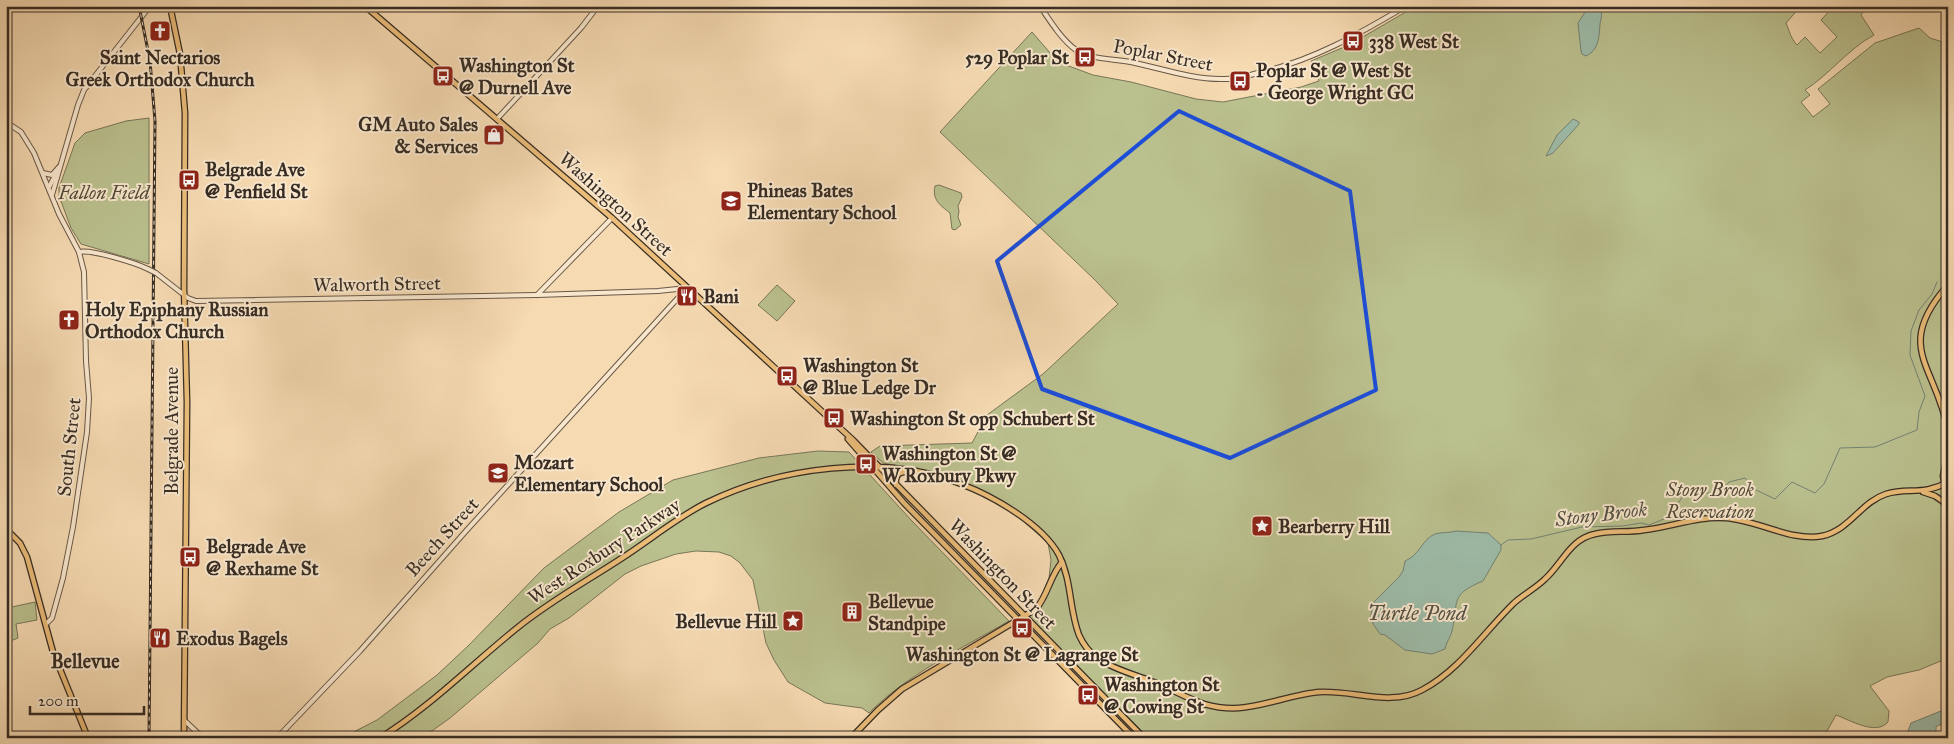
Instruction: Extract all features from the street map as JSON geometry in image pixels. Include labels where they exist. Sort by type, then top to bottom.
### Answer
[{"type":"main road","name":"Belgrade Avenue","points":[[170,6],[180,54],[184,105],[184,294],[187,402],[184,738]]},
{"type":"main road","name":"Washington Street","points":[[365,6],[612,218],[841,430],[1144,738]]},
{"type":"main road","points":[[1948,285],[1933,303],[1926,316],[1921,328],[1920,348],[1927,371],[1942,403],[1948,431]]},
{"type":"main road","name":"Washington Street","points":[[841,430],[904,503],[1134,738]]},
{"type":"main road","points":[[1948,452],[1943,476],[1946,483],[1948,503]]},
{"type":"main road","name":"West Roxbury Parkway","points":[[380,738],[428,704],[500,641],[538,612],[698,507],[738,489],[773,478],[826,468],[879,467],[927,474]]},
{"type":"main road","points":[[896,485],[896,477],[902,472],[927,474],[957,482],[997,501],[1044,536],[1055,549],[1068,576],[1076,629],[1083,644],[1090,652],[1111,666],[1168,688],[1188,699],[1220,708],[1238,708],[1321,692],[1394,698],[1422,690],[1476,646],[1515,601],[1546,579],[1571,548],[1594,534],[1644,530],[1691,521],[1724,518],[1759,524],[1803,537],[1815,537],[1836,531],[1850,522],[1876,498],[1884,494],[1920,491],[1946,483]]},
{"type":"main road","points":[[1920,491],[1936,496],[1948,503]]},
{"type":"main road","points":[[6,529],[20,543],[26,554],[59,669],[88,738]]},
{"type":"main road","points":[[851,738],[902,689],[1036,609],[1043,600],[1054,571],[1062,562]]},
{"type":"street","points":[[497,119],[559,54],[588,21],[598,6]]},
{"type":"street","name":"Poplar Street","points":[[1040,6],[1049,20],[1077,51],[1209,79],[1242,77],[1301,62],[1372,27],[1406,6]]},
{"type":"street","points":[[52,196],[84,90],[151,7]]},
{"type":"street","name":"South Street","points":[[6,122],[21,132],[34,153],[59,214],[80,252],[84,272],[86,361],[89,398],[87,432],[73,527],[63,578],[52,618],[46,624]]},
{"type":"street","points":[[49,187],[62,160]]},
{"type":"street","points":[[43,173],[52,175],[59,168]]},
{"type":"street","points":[[537,295],[612,218]]},
{"type":"street","name":"Walworth Street","points":[[80,252],[85,251],[107,256],[148,269],[196,302],[537,295],[664,291],[687,288]]},
{"type":"street","name":"Beech Street","points":[[277,738],[360,651],[466,531],[687,288]]},
{"type":"street","points":[[184,720],[203,738]]},
{"type":"highlighted area","points":[[1179,111],[1350,191],[1376,390],[1230,458],[1042,389],[997,261]]},
{"type":"green space","name":"Stony Brook Reservation","points":[[1416,6],[1452,6],[1456,10],[1461,6],[1801,6],[1786,23],[1790,34],[1797,45],[1805,37],[1820,53],[1837,37],[1821,20],[1834,6],[1857,6],[1864,11],[1861,15],[1874,35],[1856,47],[1805,90],[1810,95],[1801,102],[1813,117],[1830,104],[1818,89],[1875,43],[1919,28],[1930,38],[1946,43],[1948,41],[1948,658],[1919,670],[1887,677],[1870,686],[1889,711],[1888,722],[1883,726],[1877,728],[1863,726],[1836,715],[1823,738],[1149,738],[1025,612],[1038,604],[1049,578],[1051,560],[1048,543],[1008,508],[992,499],[941,478],[933,472],[883,463],[871,452],[880,446],[972,443],[987,415],[1043,374],[1118,304],[940,132],[1032,32],[1058,62],[1093,75],[1131,82],[1196,99],[1223,102],[1301,87],[1319,81],[1311,61],[1349,45]]},
{"type":"green space","name":"Fallon Field","points":[[149,118],[149,264],[81,244],[71,228],[59,196],[59,188],[75,143],[85,133],[126,121]]},
{"type":"green space","points":[[939,185],[961,193],[958,217],[961,225],[955,230],[952,229],[950,213],[936,199],[935,186]]},
{"type":"green space","points":[[777,285],[795,301],[777,321],[758,305]]},
{"type":"green space","points":[[818,451],[849,452],[912,521],[1009,621],[917,674],[869,713],[862,708],[825,703],[788,682],[766,643],[753,580],[740,563],[731,556],[719,552],[696,551],[676,554],[641,566],[625,574],[569,618],[550,629],[538,643],[450,718],[422,738],[342,738],[377,720],[437,675],[544,568],[619,512],[673,480],[759,458]]},
{"type":"green space","points":[[6,584],[12,607],[35,602],[37,620],[16,624],[18,638],[8,642]]},
{"type":"water","points":[[1589,6],[1600,8],[1602,16],[1598,43],[1594,50],[1586,56],[1581,51],[1578,23]]},
{"type":"water","points":[[1573,119],[1579,122],[1579,124],[1553,153],[1546,156],[1557,135]]},
{"type":"water","name":"Turtle Pond","points":[[1456,531],[1488,533],[1501,545],[1501,550],[1483,581],[1465,590],[1457,600],[1454,621],[1445,649],[1432,654],[1405,650],[1385,635],[1380,634],[1373,624],[1371,615],[1373,603],[1399,577],[1403,571],[1405,561],[1414,555],[1427,539],[1435,534]]},
{"type":"water","points":[[1941,711],[1948,711],[1948,724],[1941,724],[1936,727],[1936,733],[1942,738],[1908,737],[1911,723]]},
{"type":"waterway","name":"Stony Brook","points":[[1696,492],[1718,494],[1729,482],[1745,478],[1754,489],[1775,499],[1792,482],[1815,493],[1824,484],[1840,448],[1875,447],[1917,430],[1919,412],[1925,396],[1910,355],[1911,331],[1919,310],[1932,294],[1937,282]]},
{"type":"waterway","name":"Stony Brook","points":[[1501,545],[1508,540],[1531,539],[1582,527],[1623,526],[1641,523],[1649,525],[1669,517],[1685,493],[1693,492]]},
{"type":"railway","points":[[139,6],[150,61],[155,121],[149,738]]},
{"type":"place","name":"Saint Nectarios Greek Orthodox Church","points":[[160,31]]},
{"type":"place","name":"338 West St","points":[[1353,41]]},
{"type":"place","name":"529 Poplar St","points":[[1085,57]]},
{"type":"place","name":"Washington St @ Durnell Ave","points":[[443,76]]},
{"type":"place","name":"Poplar St @ West St - George Wright GC","points":[[1240,81]]},
{"type":"place","name":"GM Auto Sales & Services","points":[[494,135]]},
{"type":"place","name":"Belgrade Ave @ Penfield St","points":[[189,180]]},
{"type":"place","name":"Phineas Bates Elementary School","points":[[731,201]]},
{"type":"place","name":"Bani","points":[[687,296]]},
{"type":"place","name":"Holy Epiphany Russian Orthodox Church","points":[[69,320]]},
{"type":"place","name":"Washington St @ Blue Ledge Dr","points":[[787,376]]},
{"type":"place","name":"Washington St opp Schubert St","points":[[834,418]]},
{"type":"place","name":"Washington St @ W Roxbury Pkwy","points":[[866,464]]},
{"type":"place","name":"Mozart Elementary School","points":[[498,473]]},
{"type":"place","name":"Bearberry Hill","points":[[1262,526]]},
{"type":"place","name":"Belgrade Ave @ Rexhame St","points":[[190,557]]},
{"type":"place","name":"Bellevue Standpipe","points":[[852,612]]},
{"type":"place","name":"Bellevue Hill","points":[[793,621]]},
{"type":"place","name":"Washington St @ Lagrange St","points":[[1022,628]]},
{"type":"place","name":"Exodus Bagels","points":[[160,638]]},
{"type":"place","name":"Washington St @ Cowing St","points":[[1088,695]]},
{"type":"district","name":"Bellevue","points":[[85,661]]}]
